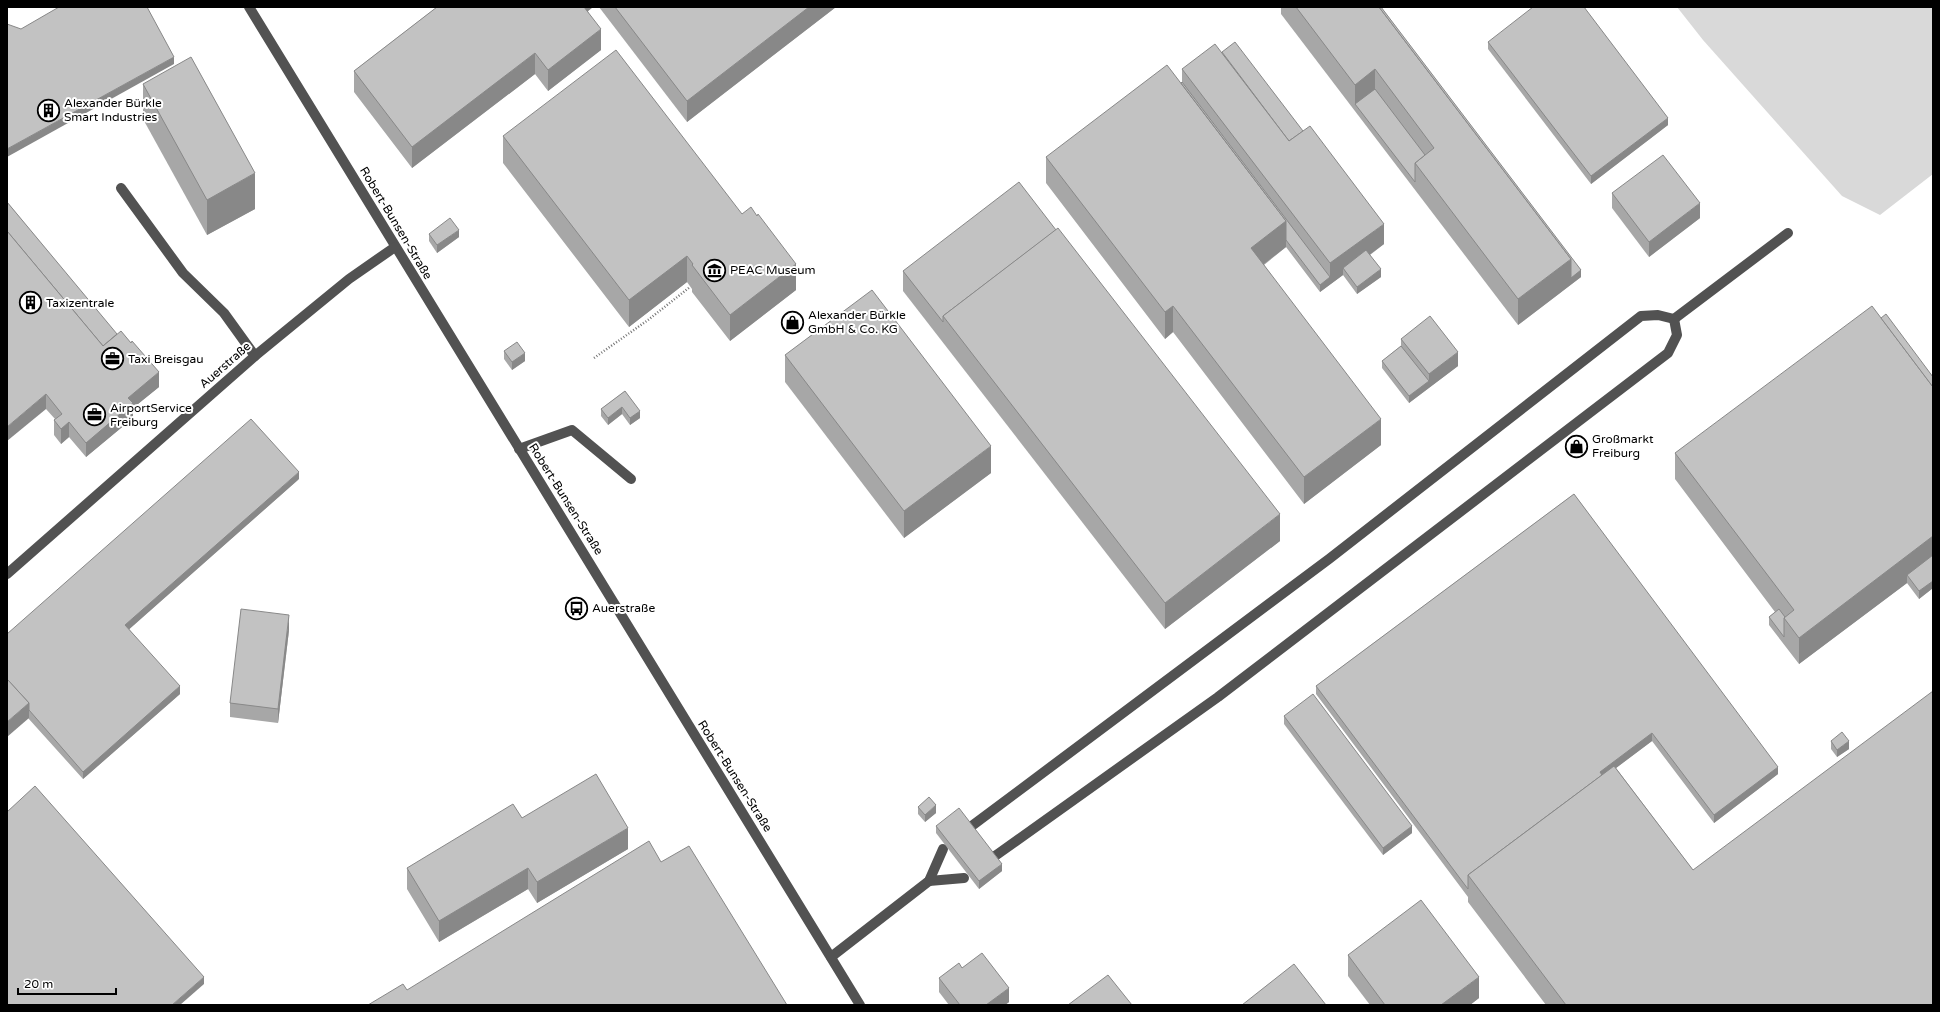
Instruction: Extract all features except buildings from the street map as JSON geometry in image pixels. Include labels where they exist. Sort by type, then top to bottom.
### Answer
[{"type":"street","name":"Robert-Bunsen-Straße","points":[[249,7],[860,1005]]},
{"type":"street","points":[[121,188],[183,273],[224,313],[255,356]]},
{"type":"street","points":[[1674,319],[1788,232]]},
{"type":"street","name":"Auerstraße","points":[[7,574],[255,356],[348,279],[395,247]]},
{"type":"street","points":[[973,825],[1329,559],[1641,316],[1658,315],[1674,319]]},
{"type":"street","points":[[996,856],[1218,697],[1668,353],[1677,335],[1674,319]]},
{"type":"street","points":[[519,449],[572,430],[631,479]]},
{"type":"street","points":[[831,957],[929,881],[943,849]]},
{"type":"street","points":[[929,881],[964,878]]},
{"type":"path","points":[[594,358],[648,320],[690,287]]},
{"type":"shaded area","points":[[1677,7],[1933,7],[1933,174],[1880,215],[1842,196],[1703,40]]},
{"type":"place","name":"Alexander Bürkle Smart Industries","points":[[49,110]]},
{"type":"place","name":"PEAC Museum","points":[[715,270]]},
{"type":"place","name":"Taxizentrale","points":[[31,303]]},
{"type":"place","name":"Alexander Bürkle GmbH & Co. KG","points":[[793,322]]},
{"type":"place","name":"Taxi Breisgau","points":[[112,359]]},
{"type":"place","name":"AirportService Freiburg","points":[[95,415]]},
{"type":"place","name":"Großmarkt Freiburg","points":[[1577,446]]},
{"type":"place","name":"Auerstraße","points":[[576,608]]}]
